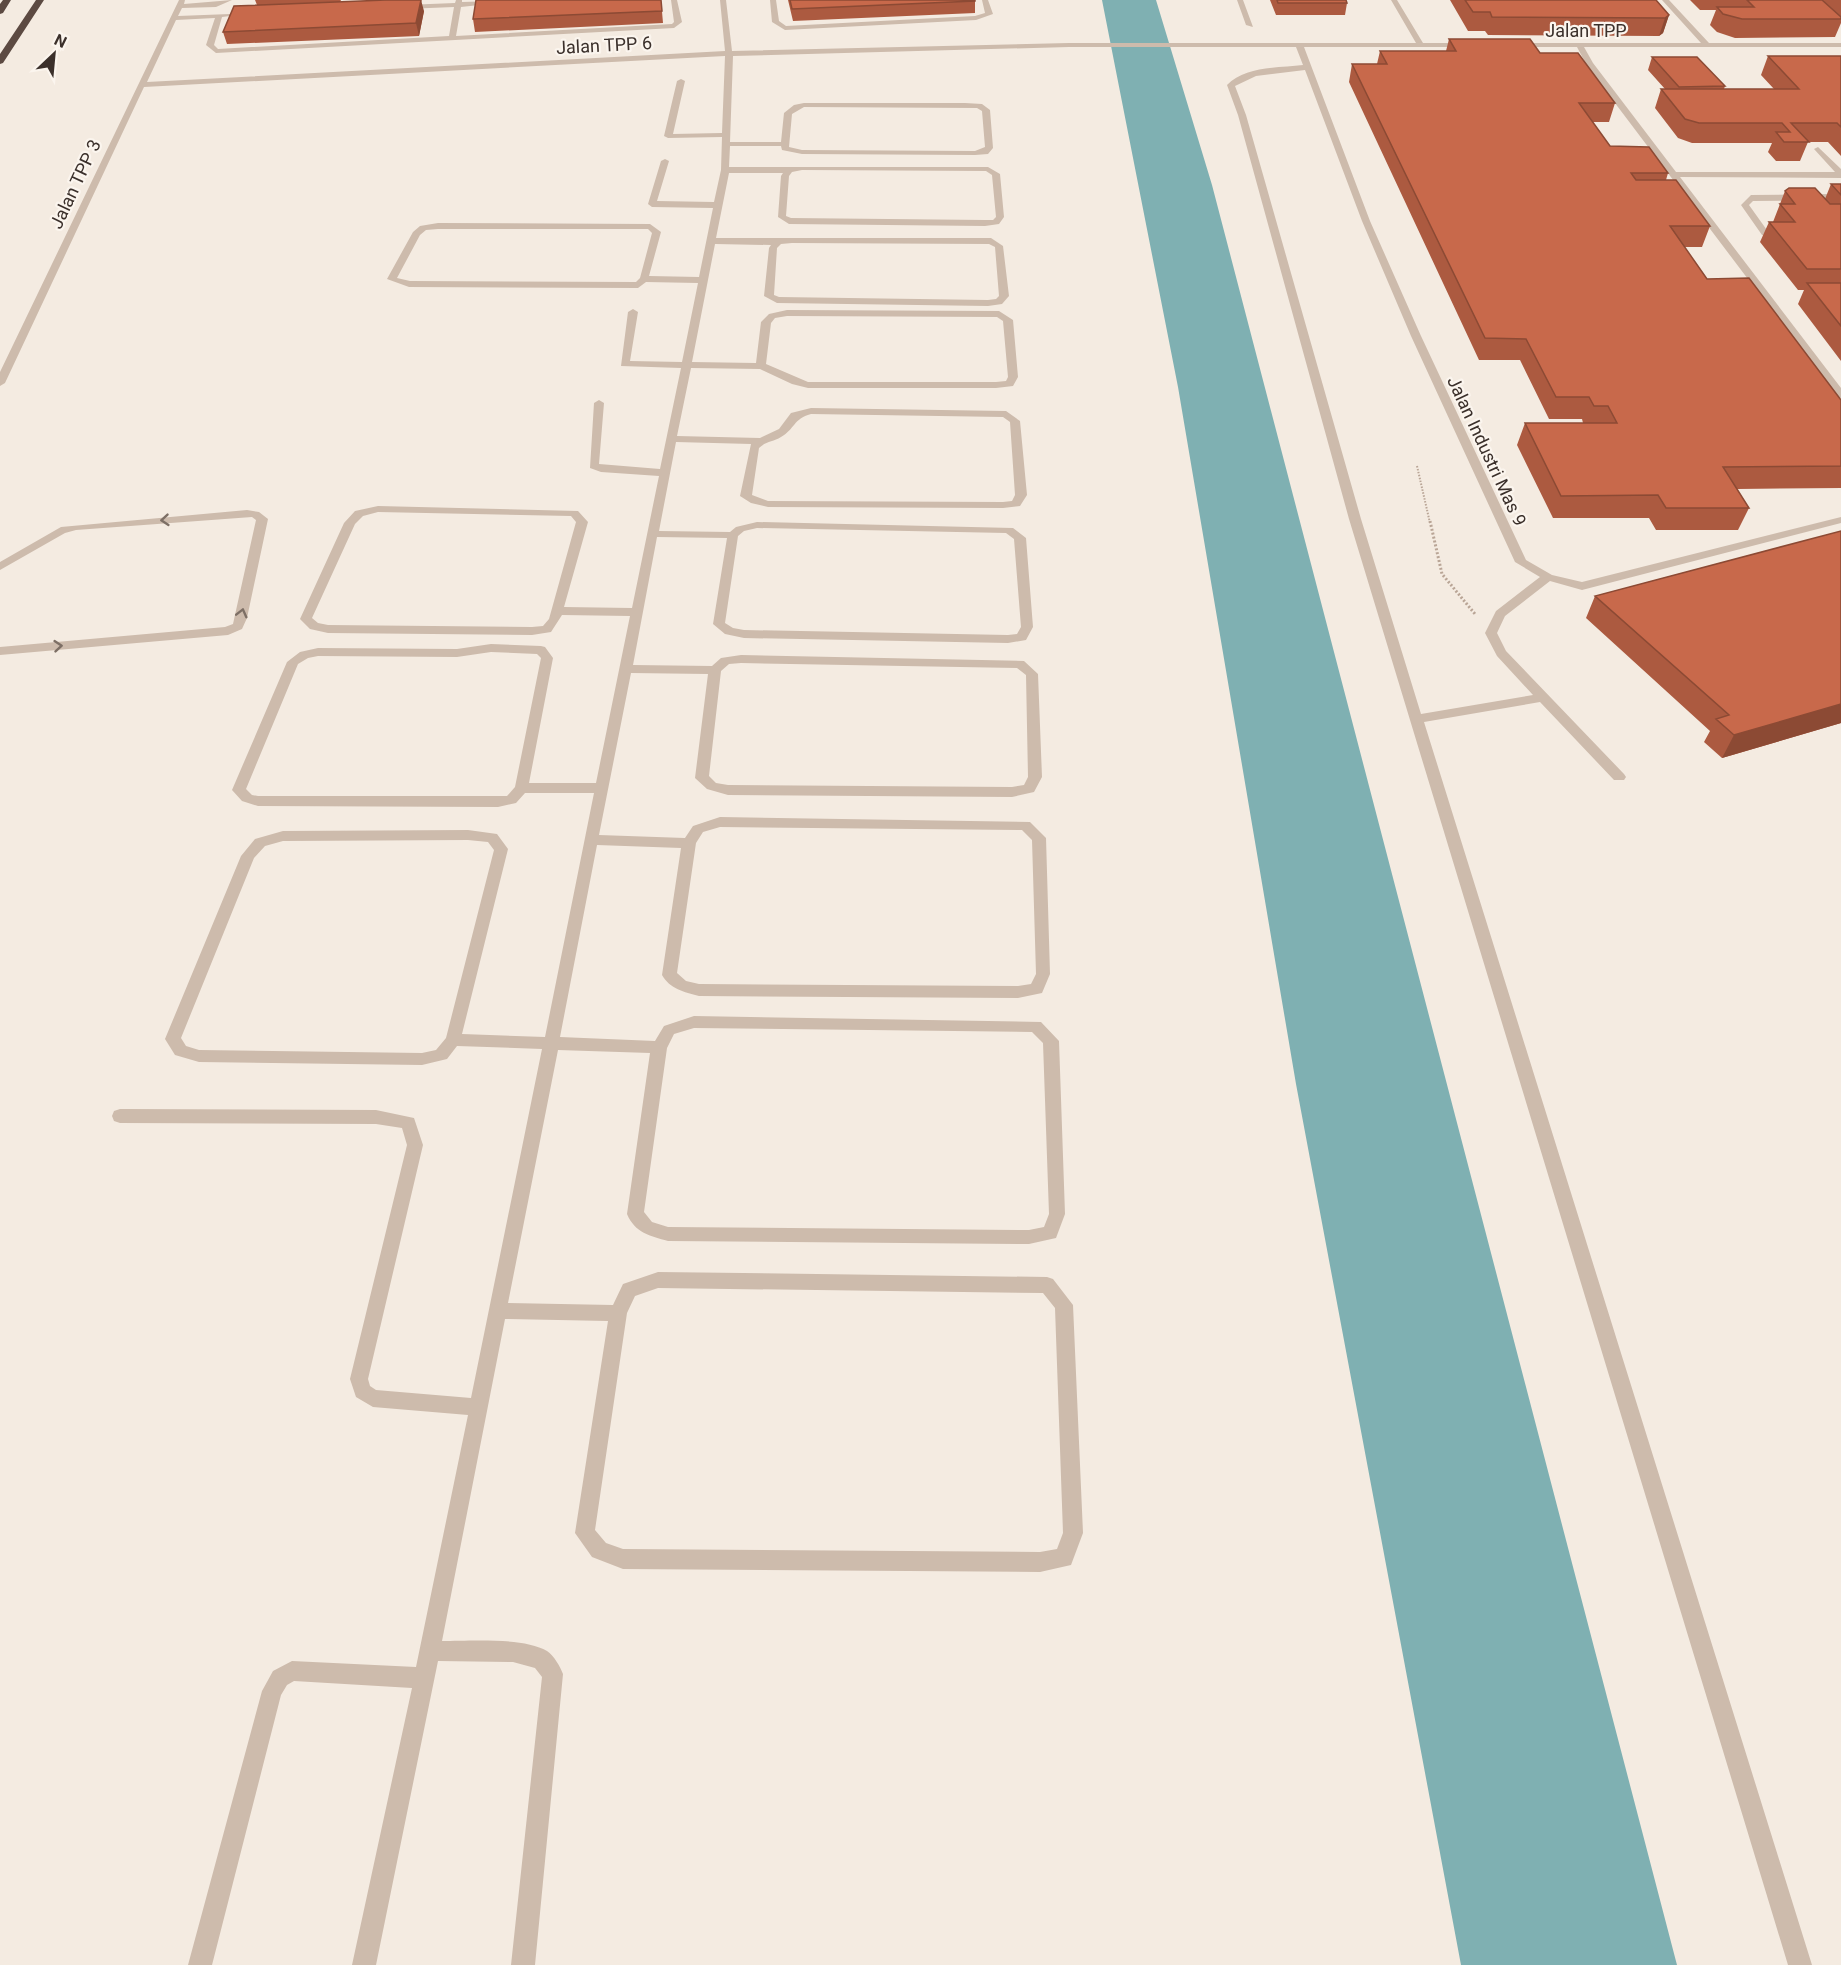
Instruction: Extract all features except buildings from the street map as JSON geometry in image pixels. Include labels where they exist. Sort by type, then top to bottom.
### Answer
[{"type":"highway","points":[[0,11],[8,0]]},
{"type":"highway","points":[[0,61],[40,0]]},
{"type":"street","points":[[180,3],[216,4],[229,0]]},
{"type":"street","points":[[219,16],[210,45],[216,51],[674,26],[678,22],[674,0]]},
{"type":"street","points":[[364,1965],[430,1651],[725,170],[729,54],[723,0]]},
{"type":"street","points":[[774,0],[776,22],[785,28],[976,18],[989,14],[985,0]]},
{"type":"street","points":[[1240,0],[1250,25]]},
{"type":"street","points":[[1394,0],[1420,45]]},
{"type":"street","points":[[1665,0],[1707,45]]},
{"type":"street","points":[[452,38],[459,2]]},
{"type":"street","points":[[398,7],[459,2],[503,3]]},
{"type":"street","name":"Jalan TPP 3","points":[[0,383],[180,3]]},
{"type":"street","points":[[174,18],[243,15]]},
{"type":"street","name":"Jalan TPP 6","points":[[140,85],[729,54],[1069,45],[1299,45]]},
{"type":"street","points":[[1299,45],[1477,45]]},
{"type":"street","name":"Jalan Industri Mas 9","points":[[1299,45],[1366,220],[1521,562],[1548,578],[1582,586],[1841,520]]},
{"type":"street","name":"Jalan TPP","points":[[1511,45],[1841,45]]},
{"type":"street","points":[[1580,45],[1590,64],[1672,174],[1841,395]]},
{"type":"street","points":[[1307,67],[1249,75],[1236,79],[1231,85],[1242,115],[1355,519],[1800,1965]]},
{"type":"street","points":[[681,81],[669,136],[785,144]]},
{"type":"street","points":[[965,105],[979,106],[986,110],[989,148],[985,152],[975,153],[802,152],[785,148],[785,144],[788,111],[792,106],[965,105]]},
{"type":"street","points":[[1818,149],[1841,174]]},
{"type":"street","points":[[665,161],[652,204],[718,205]]},
{"type":"street","points":[[725,170],[988,169],[996,174],[1000,217],[996,222],[986,223],[789,221],[782,217],[785,176],[789,170]]},
{"type":"street","points":[[1672,174],[1841,174]]},
{"type":"street","points":[[1765,233],[1745,205],[1751,198],[1832,197],[1838,191],[1826,175]]},
{"type":"street","points":[[644,279],[657,232],[650,227],[438,226],[423,228],[416,234],[392,279],[409,284],[627,286],[638,285],[644,279],[704,280]]},
{"type":"street","points":[[711,241],[991,241],[999,246],[1004,296],[999,302],[988,303],[777,300],[769,296],[773,248],[778,242]]},
{"type":"street","points":[[633,312],[626,364],[761,366],[780,373],[796,383],[808,386],[996,385],[1009,384],[1013,377],[1008,320],[999,314],[787,313],[771,316],[766,322],[761,366]]},
{"type":"street","points":[[599,403],[594,466],[601,470],[665,473]]},
{"type":"street","points":[[672,439],[760,441],[774,437],[783,431],[795,415],[811,411],[1006,414],[1015,421],[1021,495],[1016,504],[1003,505],[768,504],[746,496],[754,447],[760,441]]},
{"type":"street","points":[[378,509],[574,513],[582,522],[558,611],[555,620],[547,630],[532,632],[328,629],[314,626],[306,619],[350,523],[359,513],[378,509]]},
{"type":"street","points":[[0,568],[61,530],[76,527],[247,513],[255,514],[262,519],[238,626],[228,631],[0,651]]},
{"type":"street","points":[[1825,524],[1841,535]]},
{"type":"street","points":[[653,534],[733,535],[740,529],[758,525],[1009,530],[1020,538],[1028,627],[1022,637],[1008,639],[744,634],[729,631],[720,624],[733,535]]},
{"type":"street","points":[[1548,578],[1500,614],[1491,633],[1501,653],[1619,777]]},
{"type":"street","points":[[558,611],[638,612]]},
{"type":"street","points":[[491,648],[541,650],[547,658],[520,788],[511,800],[498,802],[258,801],[247,798],[239,790],[293,662],[304,655],[318,652],[457,653],[491,648]]},
{"type":"street","points":[[626,669],[715,670],[725,661],[741,659],[1020,664],[1032,674],[1035,777],[1029,789],[1012,792],[728,790],[712,786],[702,778],[715,670]]},
{"type":"street","points":[[1416,719],[1543,697]]},
{"type":"street","points":[[520,788],[602,788]]},
{"type":"street","points":[[720,822],[1025,825],[1039,838],[1043,974],[1036,989],[1018,992],[699,990],[681,985],[669,975],[689,843],[698,829],[720,822]]},
{"type":"street","points":[[283,836],[492,837],[501,849],[453,1040],[441,1055],[422,1059],[199,1056],[181,1050],[173,1039],[248,856],[260,842],[283,836]]},
{"type":"street","points":[[592,840],[689,843]]},
{"type":"street","points":[[694,1022],[1036,1026],[1051,1041],[1057,1215],[1050,1233],[1029,1237],[668,1234],[647,1228],[635,1214],[659,1047],[669,1030],[694,1022]]},
{"type":"street","points":[[453,1040],[659,1047]]},
{"type":"street","points":[[120,1116],[376,1117],[408,1123],[415,1145],[359,1379],[362,1391],[373,1398],[479,1407]]},
{"type":"street","points":[[658,1280],[1047,1285],[1064,1305],[1073,1533],[1064,1558],[1041,1563],[623,1559],[599,1550],[585,1533],[618,1313],[629,1290],[658,1280]]},
{"type":"street","points":[[498,1311],[618,1313]]},
{"type":"street","points":[[430,1651],[513,1652],[541,1659],[553,1674],[523,1965]]},
{"type":"street","points":[[200,1965],[272,1691],[280,1678],[292,1671],[424,1678]]},
{"type":"path","points":[[1417,466],[1442,574],[1491,633]]},
{"type":"water","points":[[1102,0],[1156,0],[1212,185],[1677,1965],[1461,1965],[1296,1084],[1178,387]]}]
